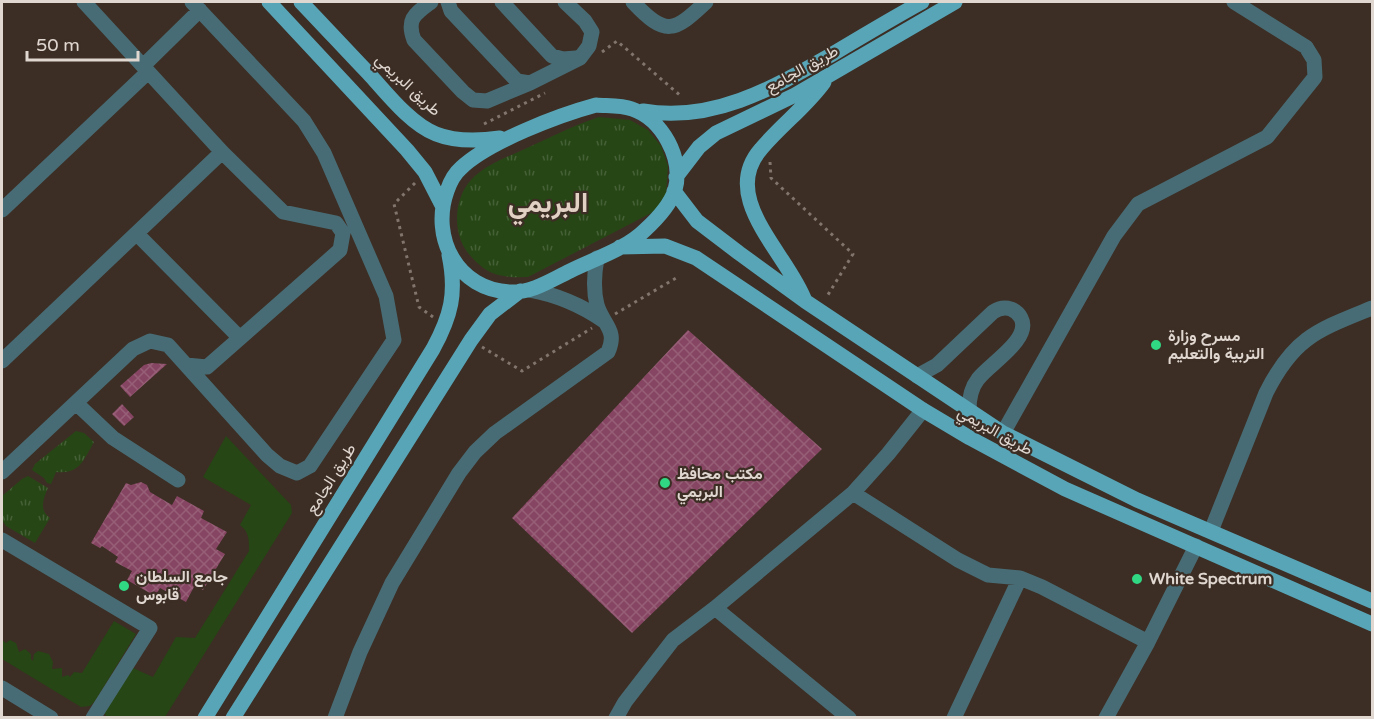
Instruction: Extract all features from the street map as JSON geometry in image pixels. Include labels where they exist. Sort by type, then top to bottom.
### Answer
[{"type":"main road","points":[[269,2],[408,150],[425,172],[442,205]]},
{"type":"main road","name":"طريق البريمي","points":[[301,2],[312,7],[389,96],[420,126],[453,139],[481,141],[515,136]]},
{"type":"main road","name":"طريق الجامع","points":[[631,109],[659,114],[699,112],[742,101],[787,80],[922,2]]},
{"type":"main road","name":"طريق الجامع","points":[[675,184],[699,147],[716,133],[795,95],[955,2]]},
{"type":"main road","points":[[805,301],[793,273],[756,219],[748,198],[748,173],[753,160],[802,109],[829,76]]},
{"type":"main road","points":[[233,717],[471,340],[490,314],[525,291],[620,247],[644,232],[664,210],[675,184],[676,164],[668,142],[655,122],[631,109],[596,105],[572,111],[515,136],[478,154],[459,169],[450,181],[442,205],[441,232],[450,256],[467,276],[490,290],[525,291]]},
{"type":"main road","name":"طريق البريمي","points":[[675,184],[697,221],[805,301],[1003,433],[1111,488],[1372,601]]},
{"type":"main road","name":"طريق البريمي","points":[[620,247],[665,246],[696,258],[955,430],[1065,489],[1372,624]]},
{"type":"main road","name":"طريق الجامع","points":[[205,717],[446,325],[452,301],[453,274],[448,249]]},
{"type":"street","points":[[84,2],[222,152],[283,212],[336,223],[350,231]]},
{"type":"street","points":[[448,2],[451,11],[517,81],[530,83]]},
{"type":"street","points":[[502,2],[552,56],[563,59],[580,58]]},
{"type":"street","points":[[421,4],[410,29],[414,40],[463,92],[473,100],[487,101],[580,58],[589,46],[592,32],[585,21],[565,2]]},
{"type":"street","points":[[633,2],[659,24],[673,27],[683,23],[706,2]]},
{"type":"street","points":[[1003,433],[1114,236],[1138,204],[1267,137],[1315,77],[1314,60],[1306,47],[1234,2]]},
{"type":"street","points":[[2,210],[146,69],[196,6],[304,121],[324,153],[350,231],[386,296],[394,340],[310,466],[297,473],[280,466],[267,455],[168,345],[150,341],[133,349],[2,472]]},
{"type":"street","points":[[2,361],[222,152]]},
{"type":"street","points":[[186,365],[207,367],[340,250],[350,231]]},
{"type":"street","points":[[137,234],[240,338]]},
{"type":"street","points":[[334,717],[360,652],[392,583],[459,473],[475,452],[495,433],[609,352],[613,342],[612,332],[604,321],[594,290],[597,258]]},
{"type":"street","points":[[525,291],[550,294],[569,300],[604,321]]},
{"type":"street","points":[[917,376],[938,365],[993,312],[1004,308],[1015,311],[1024,325],[1021,336],[979,378],[971,393],[969,410]]},
{"type":"street","points":[[1211,531],[1275,374],[1303,341],[1321,329],[1372,308]]},
{"type":"street","points":[[75,403],[113,438],[178,480]]},
{"type":"street","points":[[616,717],[673,639],[715,608],[853,493],[923,410]]},
{"type":"street","points":[[853,493],[958,560],[988,575],[1020,578],[1042,587],[1148,642]]},
{"type":"street","points":[[2,540],[150,628],[93,717]]},
{"type":"street","points":[[1106,717],[1148,642],[1196,546]]},
{"type":"street","points":[[954,717],[1020,578]]},
{"type":"street","points":[[715,608],[849,717]]},
{"type":"street","points":[[2,688],[51,717]]},
{"type":"path","points":[[600,54],[617,41],[699,112]]},
{"type":"path","points":[[453,139],[547,92]]},
{"type":"path","points":[[769,141],[771,178],[853,254],[819,310]]},
{"type":"green space","points":[[599,117],[630,120],[648,130],[661,146],[668,166],[666,194],[655,211],[528,277],[501,276],[481,266],[465,249],[458,227],[459,203],[468,184],[477,174],[498,161]]},
{"type":"green space","points":[[76,431],[84,433],[94,442],[87,455],[76,468],[71,471],[56,472],[51,484],[47,483],[44,478],[32,470],[35,464]]},
{"type":"green space","points":[[226,436],[291,505],[292,513],[165,717],[107,717],[104,713],[133,668],[153,677],[176,637],[195,638],[249,551],[248,536],[240,525],[251,505],[203,477]]},
{"type":"green space","points":[[28,476],[48,488],[43,508],[50,518],[35,543],[6,526],[2,520],[2,496]]},
{"type":"green space","points":[[114,621],[136,634],[90,706],[81,707],[2,659],[2,640],[6,643],[10,640],[16,643],[19,652],[25,649],[31,654],[33,661],[34,654],[38,651],[49,654],[53,662],[52,669],[62,668],[62,677],[68,675],[70,677],[74,672],[82,673]]},
{"type":"building","name":"مكتب محافظ البريمي","points":[[688,330],[822,449],[632,633],[512,518]]},
{"type":"building","points":[[167,364],[130,397],[120,386],[144,365]]},
{"type":"building","points":[[122,404],[134,417],[124,426],[112,414]]},
{"type":"building","points":[[141,482],[147,485],[150,492],[172,505],[177,496],[204,511],[201,518],[227,532],[216,549],[225,554],[203,590],[195,585],[186,602],[160,588],[155,596],[127,580],[132,571],[115,562],[118,557],[102,546],[100,548],[91,543],[126,483],[131,485]]},
{"type":"place","name":"مسرح وزارة التربية والتعليم","points":[[1156,345]]},
{"type":"place","name":"مكتب محافظ البريمي","points":[[665,483]]},
{"type":"place","name":"White Spectrum","points":[[1137,579]]},
{"type":"place","name":"جامع السلطان قابوس","points":[[124,586]]},
{"type":"district","name":"البريمي","points":[[548,203]]}]
